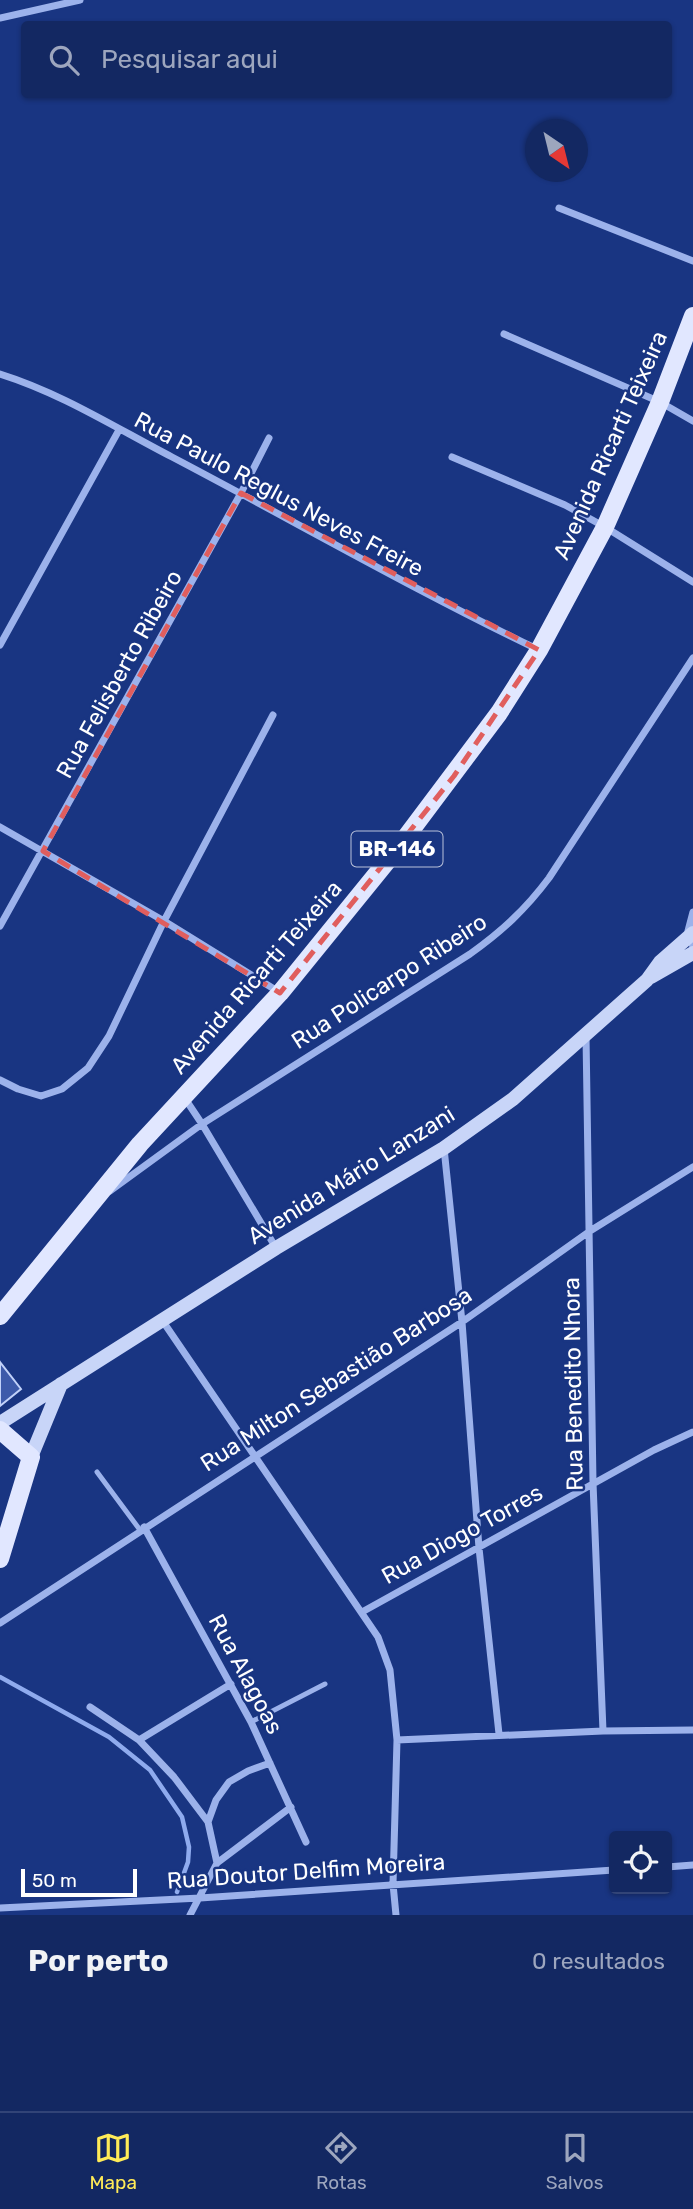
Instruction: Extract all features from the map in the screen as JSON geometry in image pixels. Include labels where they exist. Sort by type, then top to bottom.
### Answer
[{"type":"main road","name":"Avenida Ricarti Teixeira","points":[[0,1317],[140,1144],[280,993],[454,776],[499,713],[540,650],[606,527],[660,402],[693,316]]},
{"type":"main road","points":[[0,1430],[31,1457],[0,1559]]},
{"type":"street","points":[[0,18],[80,0]]},
{"type":"street","points":[[559,208],[693,261]]},
{"type":"street","points":[[504,334],[660,402],[693,421]]},
{"type":"street","name":"Rua Paulo Reglus Neves Freire","points":[[0,374],[52,394],[401,582],[540,650]]},
{"type":"street","points":[[0,645],[120,430]]},
{"type":"street","name":"Rua Felisberto Ribeiro","points":[[0,926],[241,494],[269,438]]},
{"type":"street","points":[[452,457],[565,505],[606,527],[693,582]]},
{"type":"street","name":"Rua Policarpo Ribeiro","points":[[91,1205],[202,1124],[470,954],[528,907],[693,658]]},
{"type":"street","points":[[0,1080],[41,1096],[62,1089],[88,1068],[109,1036],[164,921],[273,715]]},
{"type":"street","points":[[0,827],[164,921],[280,993]]},
{"type":"street","points":[[691,939],[689,923],[693,912]]},
{"type":"street","name":"Avenida Mário Lanzani","points":[[0,1423],[276,1248],[444,1148],[513,1099],[647,980],[660,962],[691,939]]},
{"type":"street","name":"Avenida Mário Lanzani","points":[[647,980],[693,953]]},
{"type":"street","name":"Rua Benedito Nhora","points":[[586,1036],[593,1483],[603,1731]]},
{"type":"street","points":[[184,1097],[276,1248]]},
{"type":"street","points":[[444,1148],[462,1322],[479,1548],[499,1734]]},
{"type":"street","name":"Rua Milton Sebastião Barbosa","points":[[0,1622],[462,1322],[590,1231],[693,1167]]},
{"type":"street","points":[[161,1320],[378,1637],[390,1670],[397,1740],[393,1884],[396,1915]]},
{"type":"street","points":[[31,1457],[61,1384]]},
{"type":"street","name":"Rua Diogo Torres","points":[[362,1612],[593,1483],[693,1432]]},
{"type":"street","name":"Rua Alagoas","points":[[142,1528],[251,1722],[306,1842]]},
{"type":"street","points":[[139,1740],[231,1684]]},
{"type":"street","points":[[90,1707],[139,1740],[174,1777],[208,1822],[217,1863]]},
{"type":"street","points":[[397,1740],[499,1734],[693,1730]]},
{"type":"street","points":[[208,1822],[216,1800],[229,1782],[270,1763]]},
{"type":"street","points":[[190,1915],[217,1863],[291,1807]]},
{"type":"street","points":[[672,1867],[693,1866]]},
{"type":"street","name":"Rua Doutor Delfim Moreira","points":[[0,1908],[200,1898],[609,1870]]},
{"type":"street","points":[[56,1915],[58,1906]]},
{"type":"lane","points":[[97,1472],[142,1528]]},
{"type":"lane","points":[[251,1722],[325,1684]]},
{"type":"highlighted area","points":[[241,493],[539,650],[454,776],[280,993],[43,851]]},
{"type":"building","points":[[0,1362],[21,1389],[0,1406]]},
{"type":"waterway","points":[[0,1677],[109,1737],[150,1770],[182,1817],[189,1847],[188,1862],[177,1892]]}]
